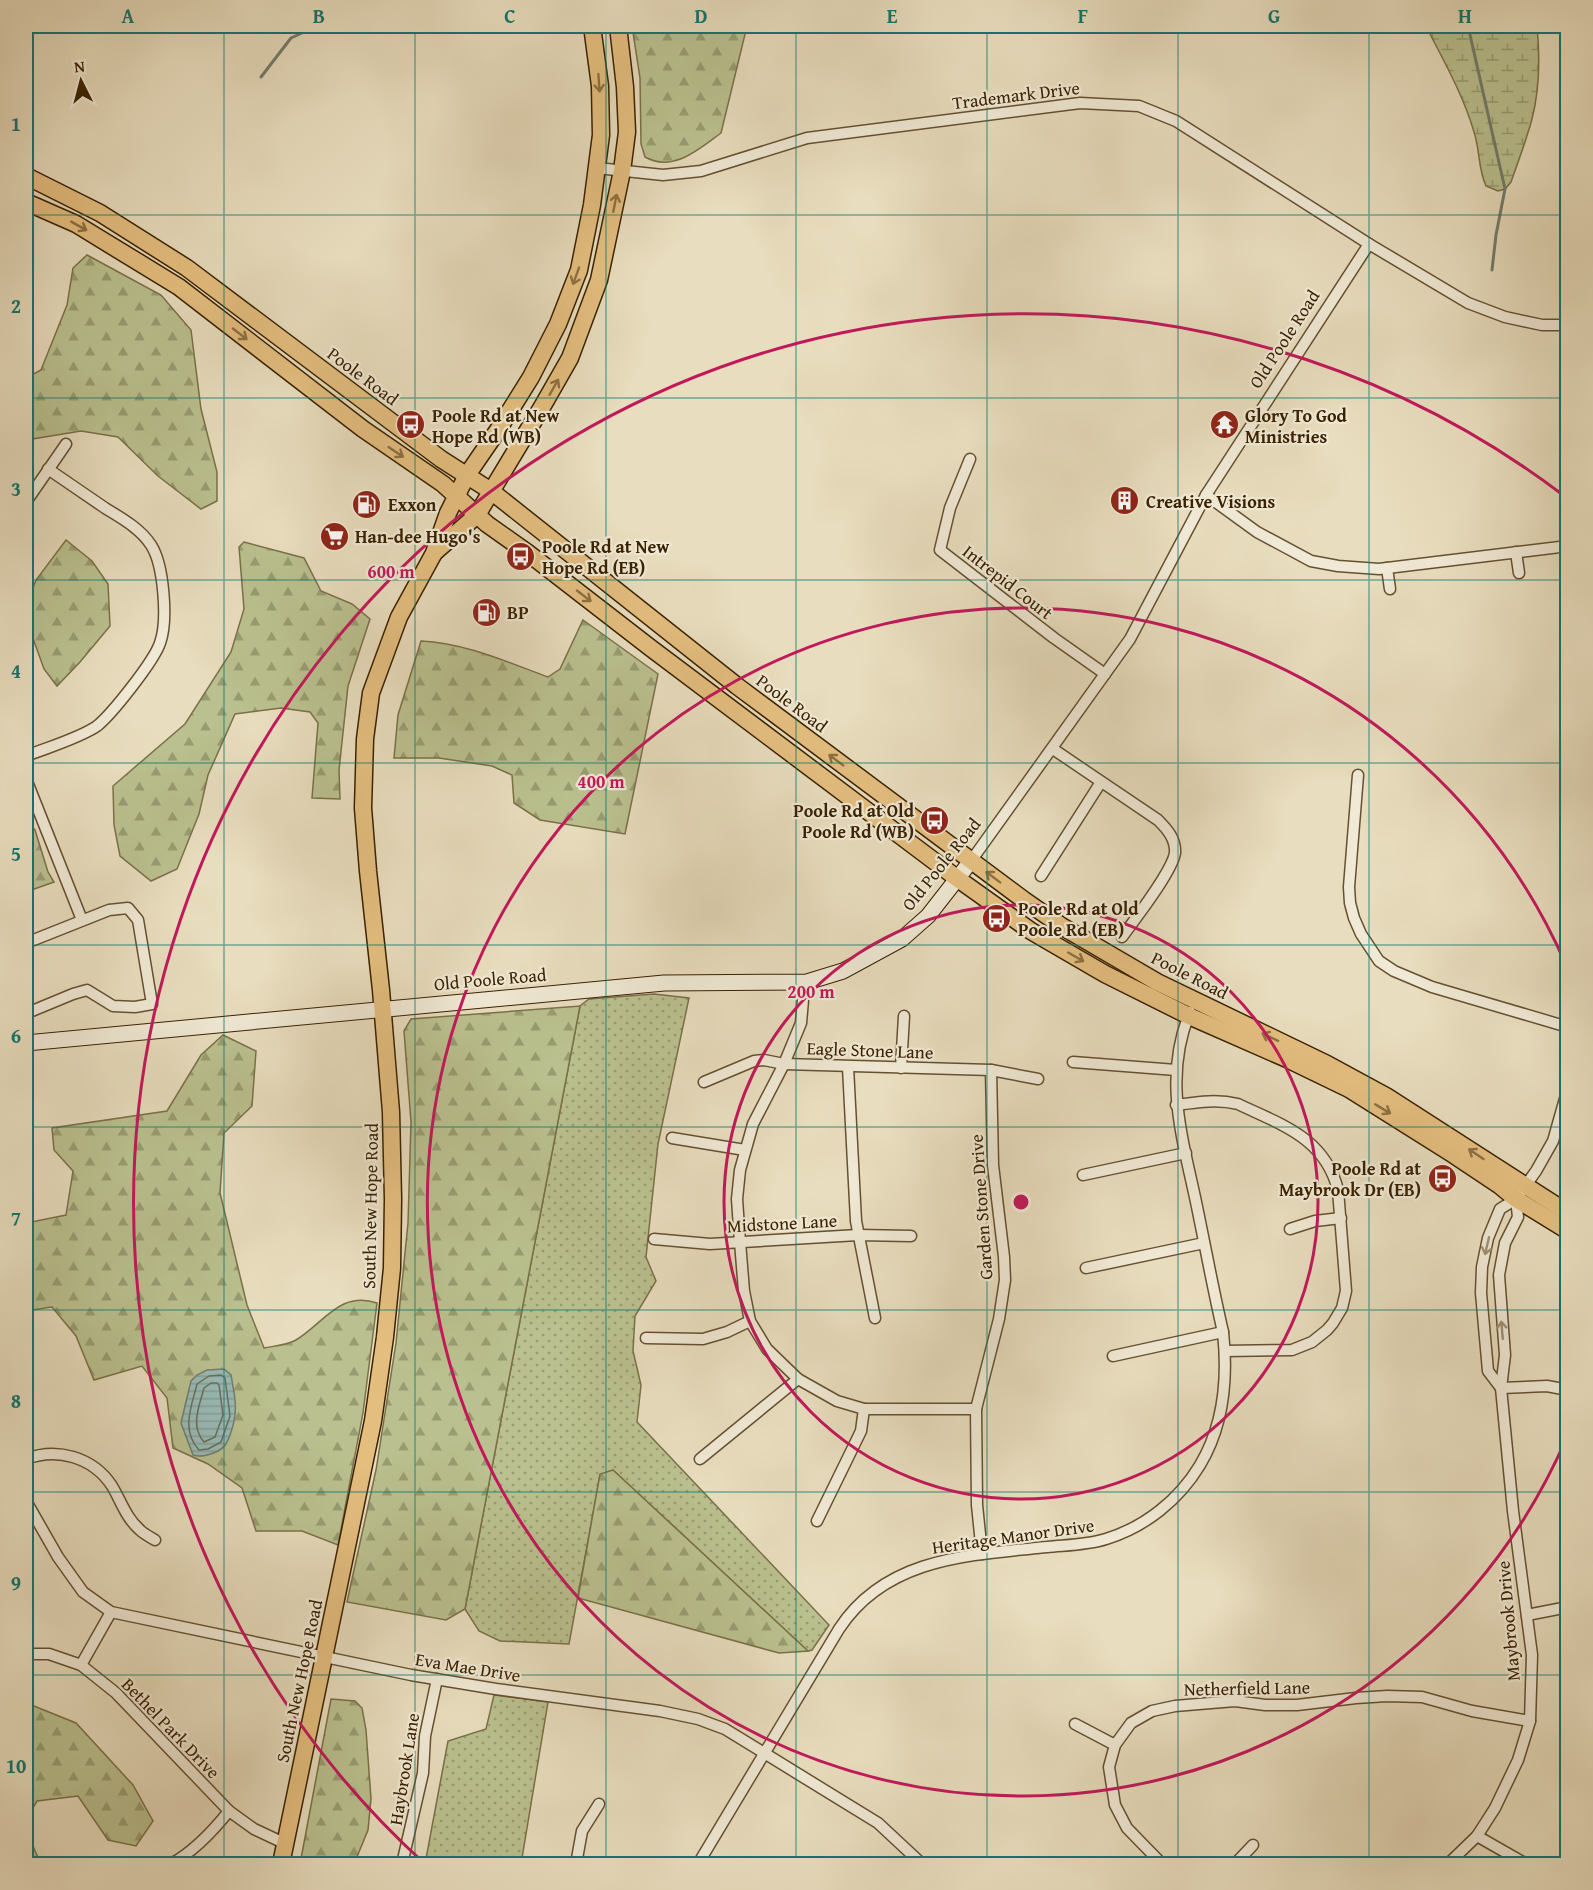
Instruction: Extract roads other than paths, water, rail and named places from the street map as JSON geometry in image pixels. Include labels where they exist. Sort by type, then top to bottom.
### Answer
[{"type":"main road","name":"South New Hope Road","points":[[281,1864],[374,1421],[391,1279],[393,1199],[391,1112],[363,808],[365,739],[371,693],[399,617],[434,553],[448,513],[467,475],[531,377],[558,324],[579,270],[592,205],[601,135],[600,86],[592,26]]},
{"type":"main road","name":"South New Hope Road","points":[[434,553],[477,515],[570,358],[599,280],[622,171],[627,132],[625,87],[618,26]]},
{"type":"main road","name":"Poole Road","points":[[26,176],[100,213],[188,268],[441,459],[491,491],[737,686],[971,861],[1063,927],[1130,966],[1192,1008]]},
{"type":"main road","name":"Poole Road","points":[[26,202],[76,224],[179,287],[363,429],[445,486],[477,515],[958,879],[1031,931],[1105,974],[1327,1064],[1386,1096],[1521,1192],[1568,1231]]},
{"type":"main road","points":[[179,287],[188,268]]},
{"type":"main road","name":"Poole Road","points":[[1521,1192],[1568,1213]]},
{"type":"street","name":"Trademark Drive","points":[[597,168],[663,175],[701,171],[807,138],[1080,103],[1139,106],[1176,121],[1369,244],[1468,303],[1505,317],[1542,325],[1568,325]]},
{"type":"street","name":"Old Poole Road","points":[[26,1043],[664,983],[802,982],[843,971],[902,939],[928,916],[958,879],[1130,639],[1206,495],[1369,244]]},
{"type":"street","points":[[26,502],[66,444]]},
{"type":"street","name":"Intrepid Court","points":[[970,459],[950,508],[940,550],[1054,638],[1105,674]]},
{"type":"street","points":[[26,756],[97,726],[152,659],[161,642],[163,620],[163,594],[158,565],[151,545],[137,529],[48,469]]},
{"type":"street","points":[[1206,495],[1257,532],[1311,561],[1338,566],[1379,569],[1568,546]]},
{"type":"street","points":[[1516,552],[1519,573]]},
{"type":"street","points":[[1387,568],[1390,589]]},
{"type":"street","points":[[1053,749],[1158,820],[1171,834],[1175,852],[1169,869],[1122,937]]},
{"type":"street","points":[[1358,775],[1349,886],[1350,903],[1361,934],[1379,962],[1431,987],[1568,1027]]},
{"type":"street","points":[[26,779],[82,920]]},
{"type":"street","points":[[1041,876],[1101,782]]},
{"type":"street","points":[[26,943],[109,910],[128,908],[138,920],[152,1004],[135,1007],[113,1006],[87,990],[32,1011],[26,1011]]},
{"type":"street","points":[[802,982],[801,1023],[784,1064],[753,1124],[740,1170],[737,1199],[744,1291],[750,1321],[767,1349],[798,1379],[837,1401],[864,1409],[976,1409]]},
{"type":"street","name":"Heritage Manor Drive","points":[[699,1864],[838,1629],[857,1607],[886,1584],[907,1572],[944,1560],[1103,1540],[1146,1520],[1172,1501],[1195,1474],[1214,1435],[1220,1414],[1224,1389],[1225,1351],[1176,1105],[1179,1046],[1192,1008]]},
{"type":"street","points":[[901,1068],[904,1016]]},
{"type":"street","name":"Eagle Stone Lane","points":[[704,1082],[754,1061],[764,1060],[784,1064],[991,1070],[1038,1079]]},
{"type":"street","points":[[1073,1062],[1176,1070]]},
{"type":"street","points":[[848,1066],[858,1235],[875,1318]]},
{"type":"street","name":"Garden Stone Drive","points":[[982,1554],[977,1505],[976,1409],[995,1336],[1005,1281],[993,1165],[991,1070]]},
{"type":"street","points":[[1521,1192],[1553,1141],[1568,1089]]},
{"type":"street","points":[[1176,1105],[1218,1101],[1238,1104],[1306,1139],[1326,1158],[1338,1190],[1346,1291],[1342,1308],[1327,1330],[1312,1342],[1292,1350],[1225,1351]]},
{"type":"street","points":[[672,1138],[745,1150]]},
{"type":"street","points":[[1083,1175],[1186,1153]]},
{"type":"street","name":"Maybrook Drive","points":[[1501,1388],[1488,1371],[1481,1293],[1482,1267],[1488,1238],[1500,1209],[1521,1192]]},
{"type":"street","name":"Maybrook Drive","points":[[1448,1864],[1477,1836],[1495,1809],[1518,1760],[1530,1721],[1532,1655],[1513,1511],[1501,1388],[1504,1355],[1499,1275],[1505,1243],[1518,1217],[1521,1192]]},
{"type":"street","points":[[1290,1229],[1315,1221],[1341,1218]]},
{"type":"street","name":"Midstone Lane","points":[[654,1239],[710,1244],[858,1235],[911,1236]]},
{"type":"street","points":[[1086,1268],[1204,1243]]},
{"type":"street","points":[[646,1338],[704,1339],[727,1332],[750,1321]]},
{"type":"street","points":[[1113,1356],[1223,1332]]},
{"type":"street","points":[[700,1460],[798,1379]]},
{"type":"street","points":[[1501,1388],[1547,1386],[1568,1390]]},
{"type":"street","points":[[817,1521],[861,1431],[864,1409]]},
{"type":"street","points":[[26,1459],[44,1454],[56,1454],[80,1459],[91,1465],[111,1485],[130,1519],[140,1530],[155,1540]]},
{"type":"street","name":"Eva Mae Drive","points":[[26,1501],[58,1557],[83,1592],[111,1611],[437,1679],[660,1711],[698,1719],[725,1729],[765,1752],[878,1823],[922,1864]]},
{"type":"street","points":[[1527,1615],[1568,1607]]},
{"type":"street","points":[[81,1665],[111,1611]]},
{"type":"street","name":"Bethel Park Drive","points":[[26,1653],[49,1654],[81,1665],[116,1693],[229,1811],[254,1829],[286,1844]]},
{"type":"street","name":"Haybrook Lane","points":[[402,1864],[421,1784],[425,1736],[437,1679]]},
{"type":"street","name":"Netherfield Lane","points":[[1115,1744],[1131,1723],[1152,1712],[1174,1706],[1235,1701],[1265,1705],[1297,1705],[1356,1698],[1422,1697],[1472,1711],[1530,1721]]},
{"type":"street","points":[[1076,1724],[1115,1744],[1109,1767],[1115,1805],[1127,1828],[1162,1864]]},
{"type":"street","points":[[576,1864],[582,1831],[599,1803]]},
{"type":"street","points":[[171,1864],[189,1852],[229,1811]]},
{"type":"street","points":[[1477,1836],[1526,1864]]},
{"type":"street","points":[[1235,1864],[1253,1845]]},
{"type":"water","points":[[224,1369],[231,1375],[235,1398],[235,1419],[230,1435],[225,1445],[219,1450],[205,1456],[193,1455],[181,1423],[191,1381],[207,1370]]},
{"type":"waterway","points":[[261,77],[291,38],[317,26]]},
{"type":"waterway","points":[[1468,26],[1505,189],[1492,270]]},
{"type":"place","name":"Poole Rd at New Hope Rd (WB)","points":[[411,425]]},
{"type":"place","name":"Glory To God Ministries","points":[[1224,425]]},
{"type":"place","name":"Creative Visions","points":[[1125,501]]},
{"type":"place","name":"Exxon","points":[[367,504]]},
{"type":"place","name":"Han-dee Hugo's","points":[[334,536]]},
{"type":"place","name":"Poole Rd at New Hope Rd (EB)","points":[[521,556]]},
{"type":"place","name":"BP","points":[[486,612]]},
{"type":"place","name":"Poole Rd at Old Poole Rd (WB)","points":[[935,820]]},
{"type":"place","name":"Poole Rd at Old Poole Rd (EB)","points":[[997,918]]},
{"type":"place","name":"Poole Rd at Maybrook Dr (EB)","points":[[1442,1178]]}]
